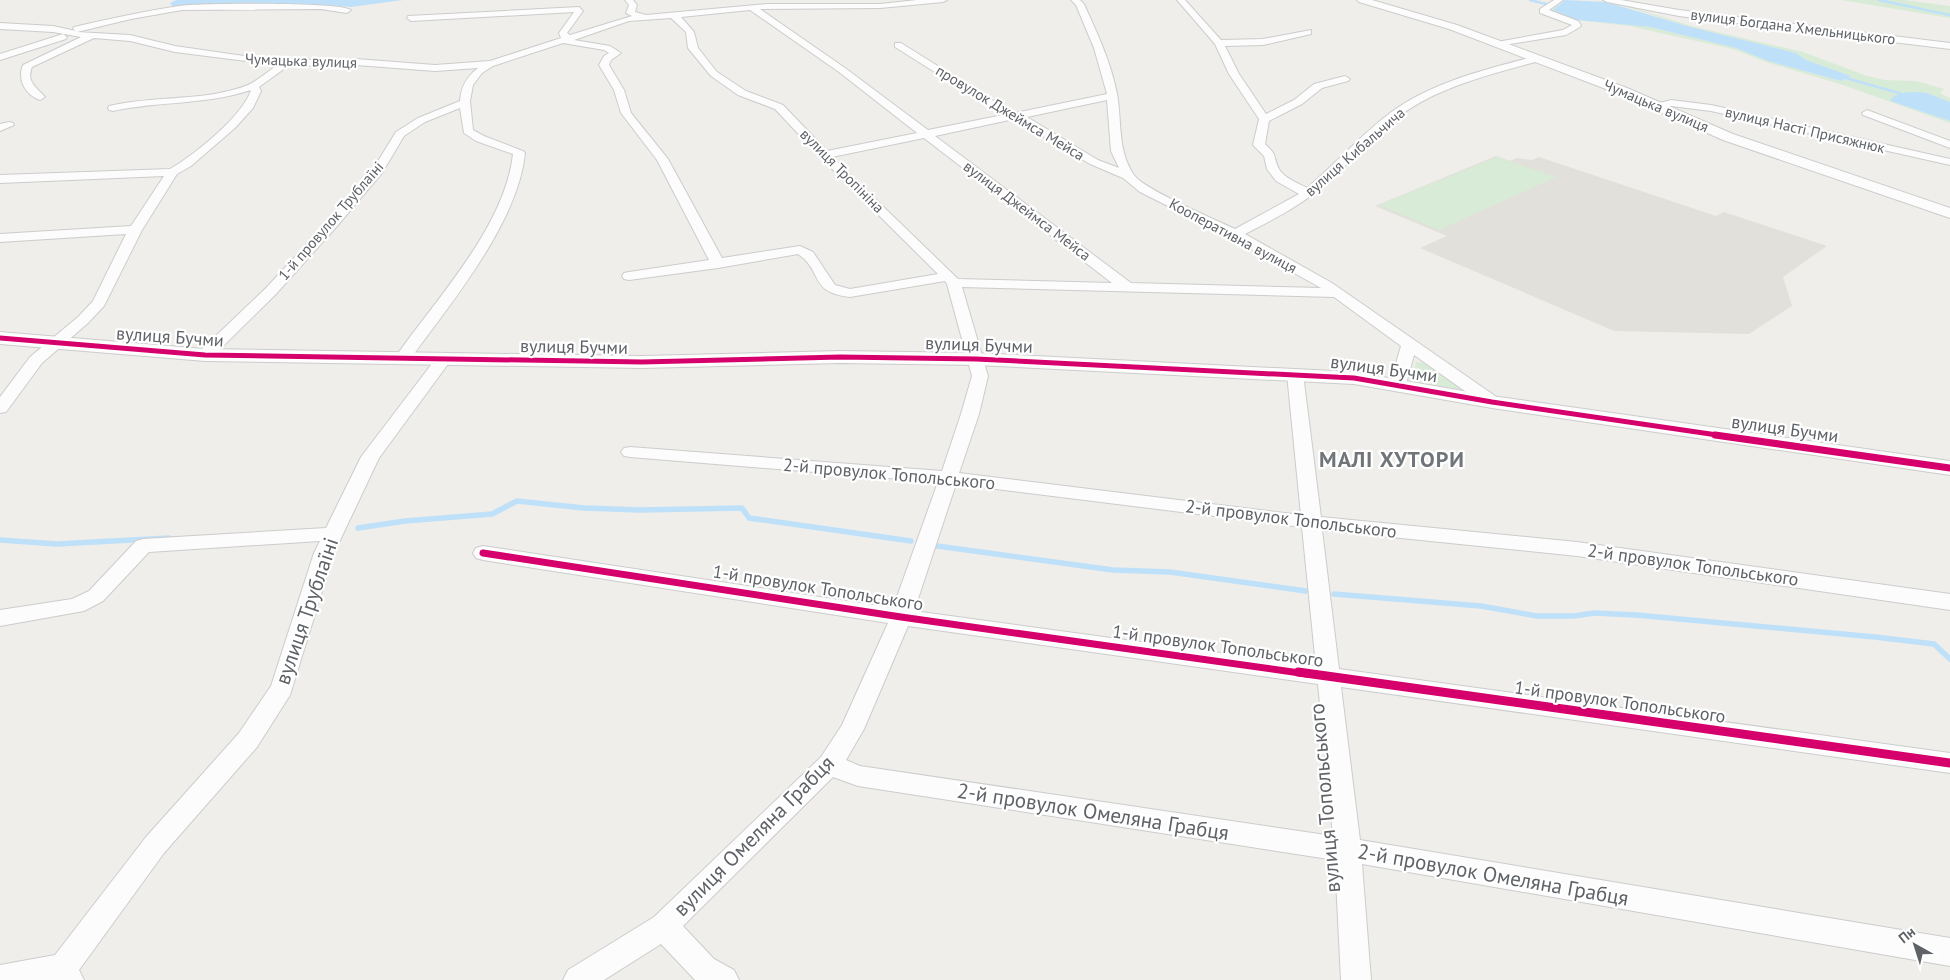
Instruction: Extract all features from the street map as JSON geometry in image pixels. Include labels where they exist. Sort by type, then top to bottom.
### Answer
[{"type":"street","points":[[629,0],[633,5],[630,13],[651,17]]},
{"type":"street","name":"Чумацька вулиця","points":[[0,26],[91,36],[130,38],[175,50],[286,63],[356,62],[435,68],[491,64],[628,19],[778,6],[880,6],[943,0]]},
{"type":"street","name":"Кооперативна вулиця","points":[[1075,0],[1080,4],[1099,48],[1112,96],[1117,151],[1126,174],[1144,189],[1235,234],[1338,293],[1492,402]]},
{"type":"street","points":[[1181,0],[1218,43],[1234,74],[1264,119],[1259,145],[1270,155],[1273,169],[1280,178],[1307,193]]},
{"type":"street","name":"Чумацька вулиця","points":[[1362,0],[1454,27],[1660,106],[1728,137],[1950,213]]},
{"type":"street","points":[[1500,44],[1566,32],[1575,28],[1576,25],[1574,23],[1543,11],[1558,0]]},
{"type":"street","name":"вулиця Богдана Хмельницького","points":[[1607,0],[1679,13],[1950,46]]},
{"type":"street","points":[[0,58],[71,33],[132,16],[182,8],[321,8],[347,10]]},
{"type":"street","name":"вулиця Джеймса Мейса","points":[[753,8],[842,70],[1128,288]]},
{"type":"street","points":[[411,18],[576,9],[579,11],[563,33],[563,36],[565,39],[607,48],[616,52],[607,58],[604,65],[619,90],[626,112],[662,159],[718,264]]},
{"type":"street","name":"вулиця Тропініна","points":[[672,15],[680,20],[690,32],[693,48],[714,74],[729,86],[742,93],[768,101],[779,108],[824,155],[951,279],[976,359]]},
{"type":"street","points":[[1218,43],[1263,42],[1308,32]]},
{"type":"street","points":[[40,97],[27,86],[24,76],[28,64],[91,36]]},
{"type":"street","name":"провулок Джеймса Мейса","points":[[898,45],[1004,112],[1094,162],[1126,174]]},
{"type":"street","name":"вулиця Кибальчича","points":[[1235,234],[1298,201],[1387,121],[1417,100],[1443,87],[1474,76],[1536,59]]},
{"type":"street","points":[[113,108],[144,101],[202,98],[253,86],[286,63]]},
{"type":"street","points":[[402,359],[492,231],[513,187],[520,160],[519,153],[510,147],[480,139],[468,131],[465,103],[466,88],[473,74],[491,64]]},
{"type":"street","points":[[1264,119],[1298,102],[1318,86],[1345,79]]},
{"type":"street","points":[[0,179],[173,172],[188,164],[231,126],[249,106],[256,91],[253,86]]},
{"type":"street","points":[[824,155],[1112,96]]},
{"type":"street","name":"1-й провулок Трублаїні","points":[[205,355],[229,334],[376,174],[400,133],[465,103]]},
{"type":"street","name":"вулиця Насті Присяжнюк","points":[[1660,106],[1671,103],[1711,108],[1950,162]]},
{"type":"street","points":[[1867,113],[1950,145]]},
{"type":"street","points":[[0,408],[36,360],[83,320],[99,303],[136,230],[173,172]]},
{"type":"street","points":[[0,238],[136,230]]},
{"type":"street","name":"вулиця Джеймса Мейса","points":[[630,276],[800,250],[810,254],[826,286],[840,293],[850,294],[951,279],[1128,288],[1338,293]]},
{"type":"street","name":"вулиця Бучми","points":[[0,338],[205,355],[642,362],[840,357],[976,359],[1295,374],[1354,378],[1398,384],[1492,402],[1950,468]]},
{"type":"street","points":[[1398,384],[1410,343]]},
{"type":"street","name":"вулиця Омеляна Грабця","points":[[724,980],[704,969],[664,926],[830,764],[852,729],[901,616],[970,414],[980,376],[976,359]]},
{"type":"street","name":"вулиця Трублаїні","points":[[66,974],[155,845],[248,740],[282,689],[324,553],[370,457],[443,360]]},
{"type":"street","name":"вулиця Топольського","points":[[1295,374],[1348,850],[1356,980]]},
{"type":"street","name":"2-й провулок Топольського","points":[[630,452],[947,477],[1310,522],[1577,549],[1950,602]]},
{"type":"street","points":[[0,618],[76,606],[96,596],[143,546],[333,534]]},
{"type":"street","name":"1-й провулок Топольського","points":[[483,553],[901,616],[1950,763]]},
{"type":"street","name":"2-й провулок Омеляна Грабця","points":[[830,764],[858,776],[1348,850],[1950,952]]},
{"type":"street","points":[[578,980],[664,926]]},
{"type":"street","points":[[0,980],[66,974]]},
{"type":"shaded area","points":[[1496,156],[1510,161],[1517,158],[1532,160],[1539,157],[1716,216],[1724,212],[1827,246],[1783,277],[1792,306],[1749,334],[1614,331],[1420,248],[1447,236],[1375,206]]},
{"type":"green space","points":[[1562,0],[1565,0],[1557,5],[1578,20],[1650,27],[1736,48],[1768,61],[1841,81],[1851,76],[1806,60],[1796,53],[1687,26],[1624,6],[1596,0],[1628,6],[1691,26],[1803,52],[1867,76],[1884,80],[1916,81],[1944,89],[1940,93],[1950,98],[1950,102],[1927,93],[1890,101],[1950,121],[1950,123],[1840,84],[1766,62],[1733,49],[1629,26],[1575,20],[1549,10]]},
{"type":"green space","points":[[1841,0],[1904,0],[1950,6],[1950,18]]},
{"type":"green space","points":[[1497,157],[1556,177],[1439,230],[1379,205]]},
{"type":"green space","points":[[1416,362],[1428,363],[1465,390],[1412,381]]},
{"type":"water","points":[[176,0],[403,0],[351,7],[327,5],[173,7],[170,3]]},
{"type":"water","points":[[1565,0],[1606,2],[1687,26],[1796,53],[1806,60],[1851,76],[1841,81],[1768,61],[1736,48],[1650,27],[1578,20],[1553,10]]},
{"type":"water","points":[[1927,93],[1950,102],[1950,121],[1890,101],[1898,94]]},
{"type":"waterway","points":[[1530,0],[1546,4]]},
{"type":"waterway","points":[[1879,0],[1950,15]]},
{"type":"waterway","points":[[1842,77],[1906,95]]},
{"type":"waterway","points":[[358,528],[405,521],[492,514],[517,501],[584,508],[640,510],[742,508],[749,518],[911,541]]},
{"type":"waterway","points":[[0,540],[57,544],[169,538]]},
{"type":"waterway","points":[[937,546],[1113,570],[1170,572],[1306,591]]},
{"type":"waterway","points":[[1334,594],[1481,606],[1537,616],[1574,616],[1594,613],[1636,615],[1875,637],[1934,644],[1950,659]]},
{"type":"cycle path","points":[[0,338],[205,355],[642,362],[840,357],[976,359],[1354,378],[1492,402],[1950,468]]},
{"type":"cycle path","points":[[483,553],[901,617],[1950,763]]},
{"type":"district","name":"МАЛІ ХУТОРИ","points":[[1392,459]]}]
